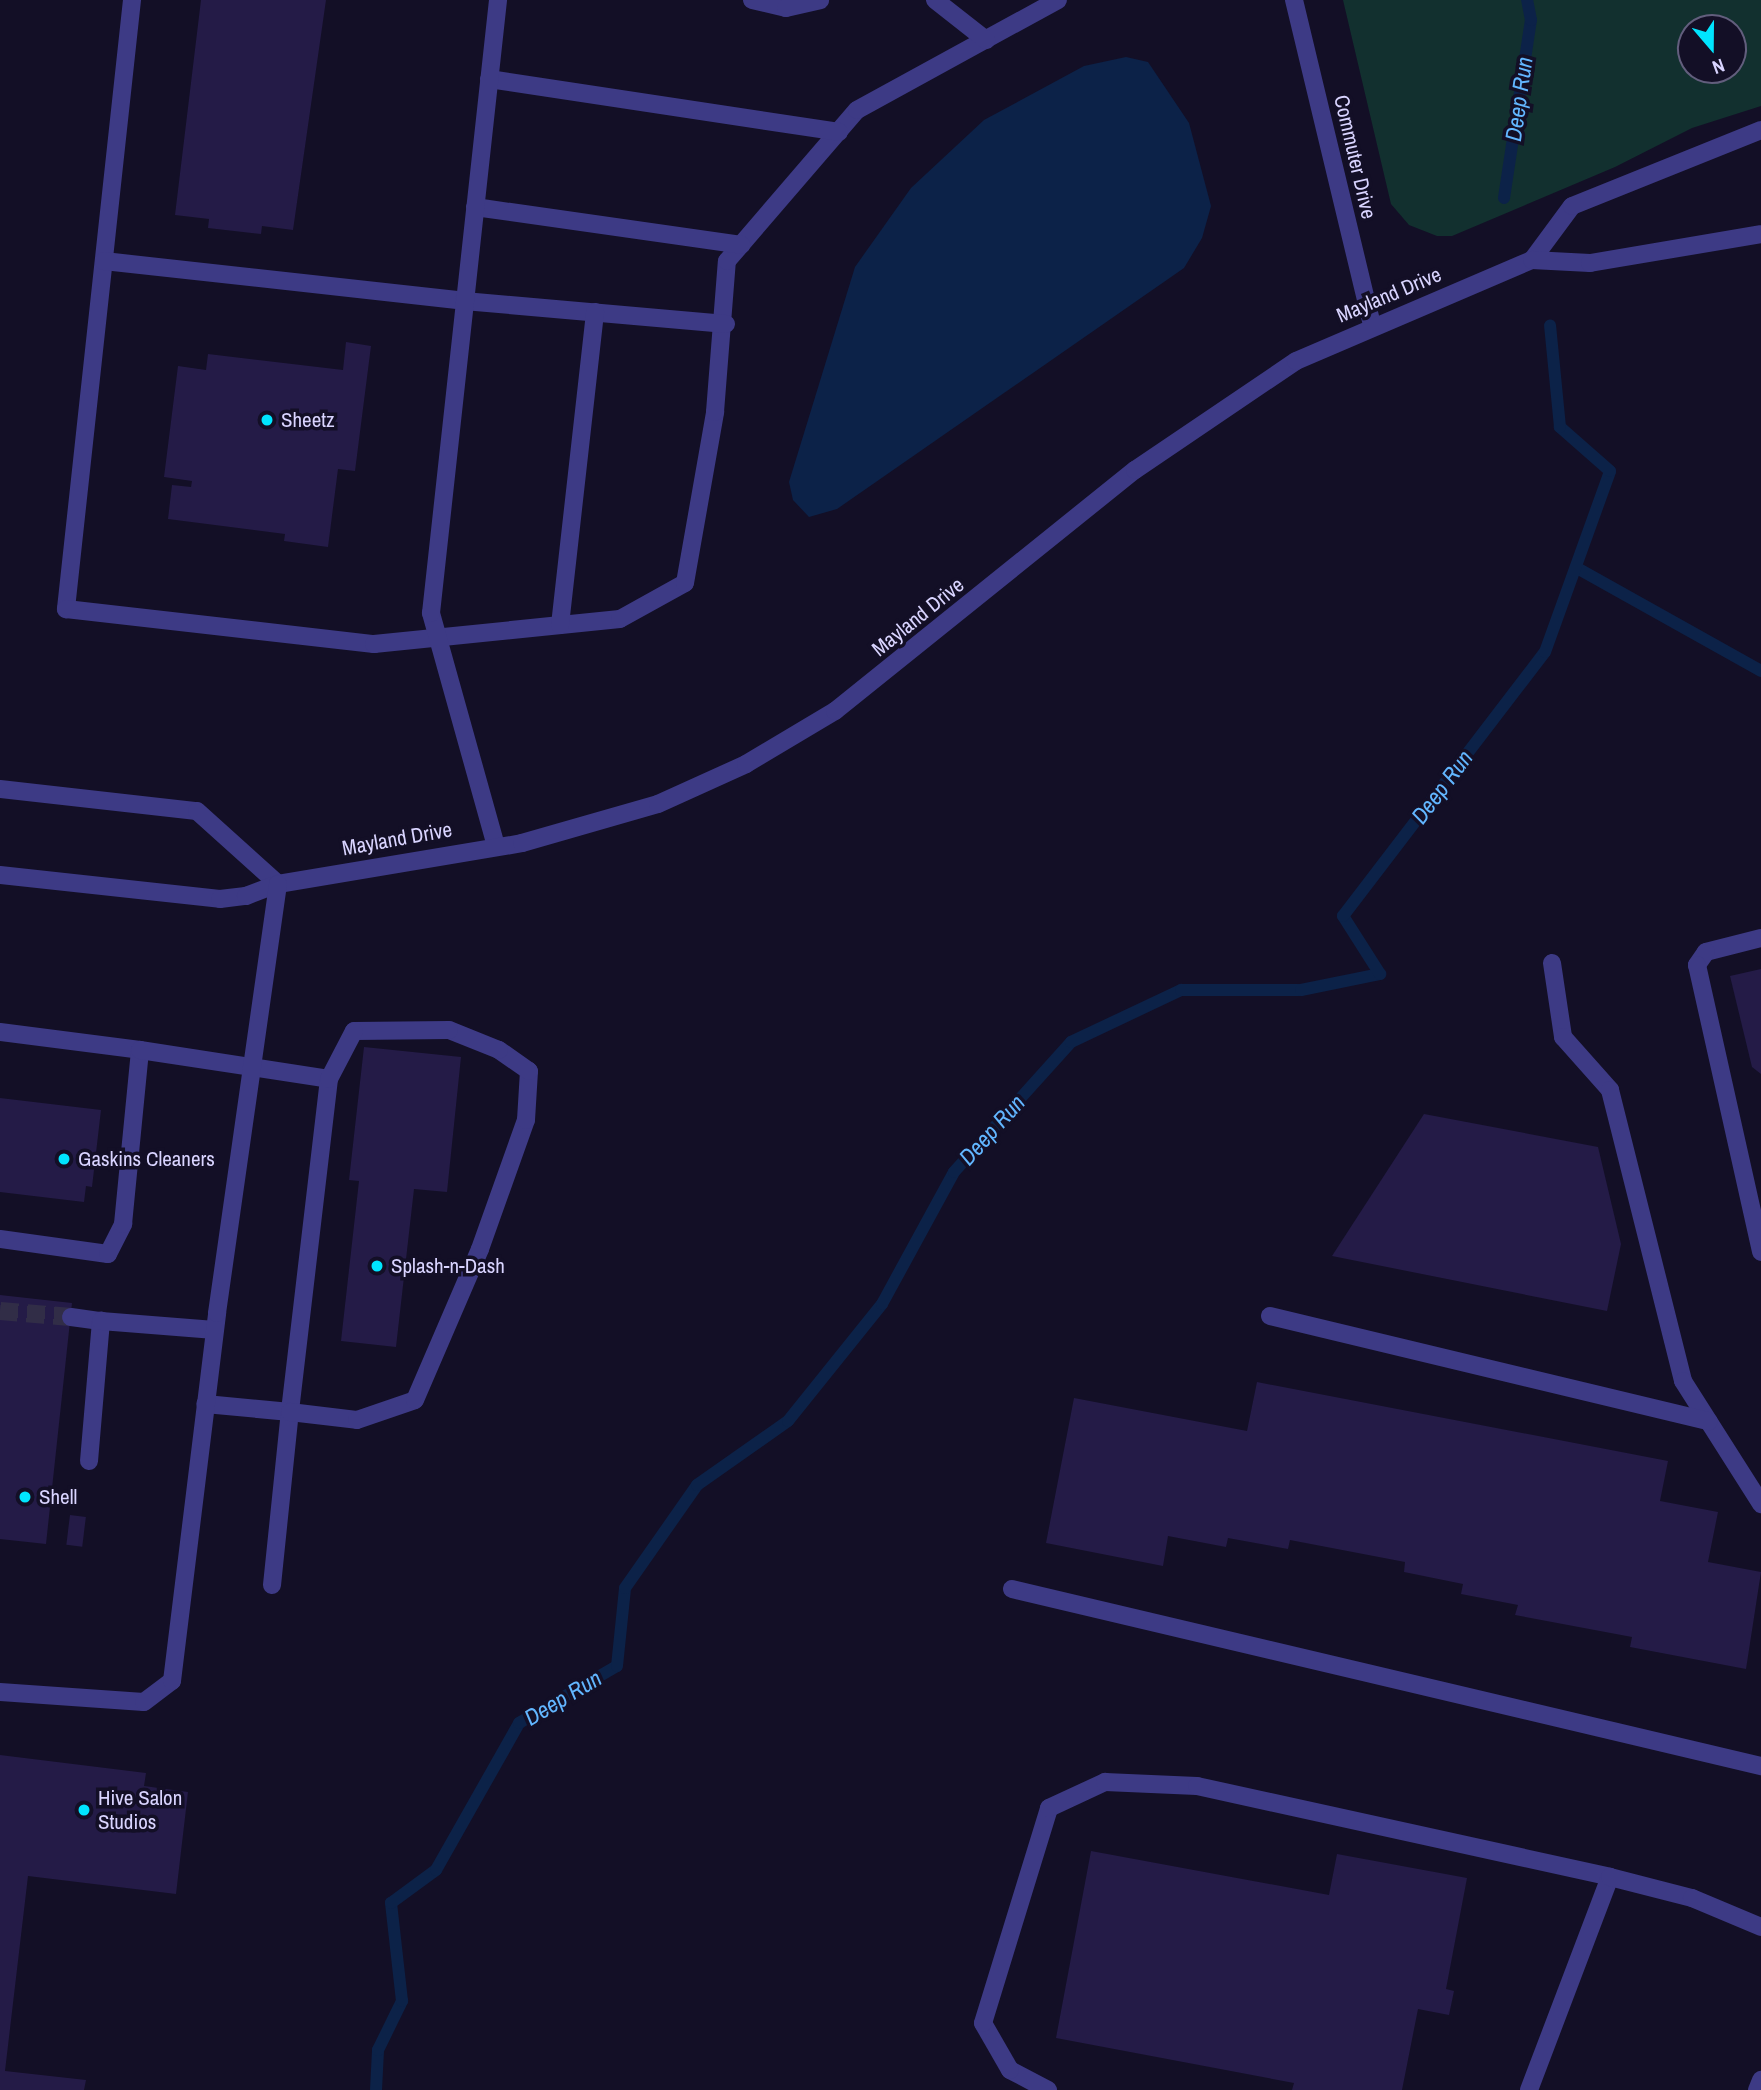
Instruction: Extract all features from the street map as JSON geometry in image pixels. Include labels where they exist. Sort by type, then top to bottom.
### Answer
[{"type":"street","points":[[132,0],[66,609],[374,644],[620,618],[685,583],[726,324],[727,261],[857,110],[1058,0]]},
{"type":"street","points":[[496,846],[431,613],[498,0]]},
{"type":"street","points":[[752,0],[786,8],[820,0]]},
{"type":"street","points":[[935,0],[986,40]]},
{"type":"street","name":"Commuter Drive","points":[[1294,0],[1372,325]]},
{"type":"street","points":[[489,79],[839,132]]},
{"type":"street","points":[[1532,260],[1572,206],[1761,130]]},
{"type":"street","points":[[475,207],[741,245]]},
{"type":"street","name":"Mayland Drive","points":[[0,875],[220,900],[246,896],[278,884],[570,832],[657,804],[780,744],[845,703],[1135,470],[1296,361],[1372,325],[1532,260],[1590,263],[1761,234]]},
{"type":"street","points":[[104,261],[464,301],[726,324]]},
{"type":"street","points":[[560,625],[595,312]]},
{"type":"street","points":[[0,789],[197,811],[278,884],[205,1404],[172,1681],[145,1702],[0,1692]]},
{"type":"street","points":[[1761,938],[1706,952],[1697,965],[1761,1252]]},
{"type":"street","points":[[1552,963],[1563,1037],[1610,1090],[1683,1381],[1761,1504]]},
{"type":"street","points":[[205,1404],[290,1412],[357,1420],[415,1400],[480,1249],[526,1120],[529,1071],[499,1050],[449,1030],[354,1031],[329,1079],[290,1412],[272,1585]]},
{"type":"street","points":[[0,1032],[252,1065],[329,1079]]},
{"type":"street","points":[[0,1239],[108,1254],[123,1224],[140,1050]]},
{"type":"street","points":[[1270,1316],[1709,1421]]},
{"type":"street","points":[[71,1317],[215,1330]]},
{"type":"street","points":[[89,1461],[101,1321]]},
{"type":"street","points":[[1013,1589],[1761,1766]]},
{"type":"street","points":[[1048,2090],[1010,2070],[984,2024],[1049,1808],[1105,1782],[1196,1786],[1610,1877],[1692,1898],[1761,1927]]},
{"type":"street","points":[[1529,2090],[1610,1877]]},
{"type":"street","points":[[1757,2090],[1761,2080]]},
{"type":"green space","points":[[1343,0],[1761,0],[1761,106],[1692,128],[1615,167],[1452,236],[1437,236],[1409,225],[1391,204]]},
{"type":"water","points":[[1126,57],[1148,62],[1189,123],[1211,206],[1202,238],[1184,268],[837,509],[809,517],[793,500],[789,482],[855,267],[911,188],[984,120],[1084,66]]},
{"type":"building","points":[[201,0],[326,0],[293,230],[262,226],[261,234],[208,228],[209,219],[175,215]]},
{"type":"building","name":"Sheetz","points":[[346,342],[371,346],[355,471],[338,469],[328,547],[284,541],[285,534],[168,519],[172,485],[191,487],[192,481],[164,477],[178,366],[206,370],[208,354],[343,370]]},
{"type":"building","points":[[1761,969],[1761,1074],[1752,1067],[1730,976]]},
{"type":"building","name":"Splash-n-Dash","points":[[364,1047],[461,1057],[447,1192],[414,1189],[396,1347],[341,1341],[359,1181],[349,1180]]},
{"type":"building","points":[[0,1098],[101,1110],[92,1187],[86,1186],[84,1202],[0,1192]]},
{"type":"building","points":[[1424,1114],[1598,1147],[1621,1244],[1607,1311],[1332,1256]]},
{"type":"building","name":"Shell","points":[[0,1295],[72,1303],[46,1544],[0,1539]]},
{"type":"building","points":[[1257,1382],[1668,1461],[1660,1501],[1718,1512],[1708,1562],[1761,1572],[1746,1669],[1630,1647],[1632,1637],[1515,1615],[1518,1605],[1461,1594],[1463,1584],[1404,1572],[1405,1562],[1290,1540],[1288,1549],[1228,1538],[1226,1547],[1168,1536],[1163,1566],[1046,1543],[1074,1398],[1247,1431]]},
{"type":"building","points":[[70,1515],[86,1517],[82,1547],[66,1545]]},
{"type":"building","points":[[0,1755],[146,1773],[144,1786],[188,1792],[176,1894],[28,1876],[5,2071],[86,2080],[84,2090],[0,2090]]},
{"type":"building","points":[[1091,1851],[1329,1895],[1337,1854],[1467,1878],[1446,1989],[1454,1991],[1449,2015],[1418,2009],[1402,2090],[1292,2090],[1294,2083],[1056,2038]]},
{"type":"waterway","name":"Deep Run","points":[[1504,198],[1531,20],[1527,0]]},
{"type":"waterway","name":"Deep Run","points":[[376,2090],[378,2050],[402,2001],[391,1903],[436,1870],[519,1723],[617,1666],[625,1588],[697,1485],[788,1421],[882,1304],[954,1172],[1071,1042],[1181,990],[1301,990],[1380,974],[1343,916],[1545,652],[1610,471],[1560,427],[1550,325]]},
{"type":"waterway","points":[[1577,568],[1761,671]]},
{"type":"tunnel","points":[[0,1311],[71,1317]]},
{"type":"place","name":"Sheetz","points":[[267,420]]},
{"type":"place","name":"Gaskins Cleaners","points":[[64,1159]]},
{"type":"place","name":"Splash-n-Dash","points":[[377,1266]]},
{"type":"place","name":"Shell","points":[[25,1497]]},
{"type":"place","name":"Hive Salon Studios","points":[[84,1810]]}]
